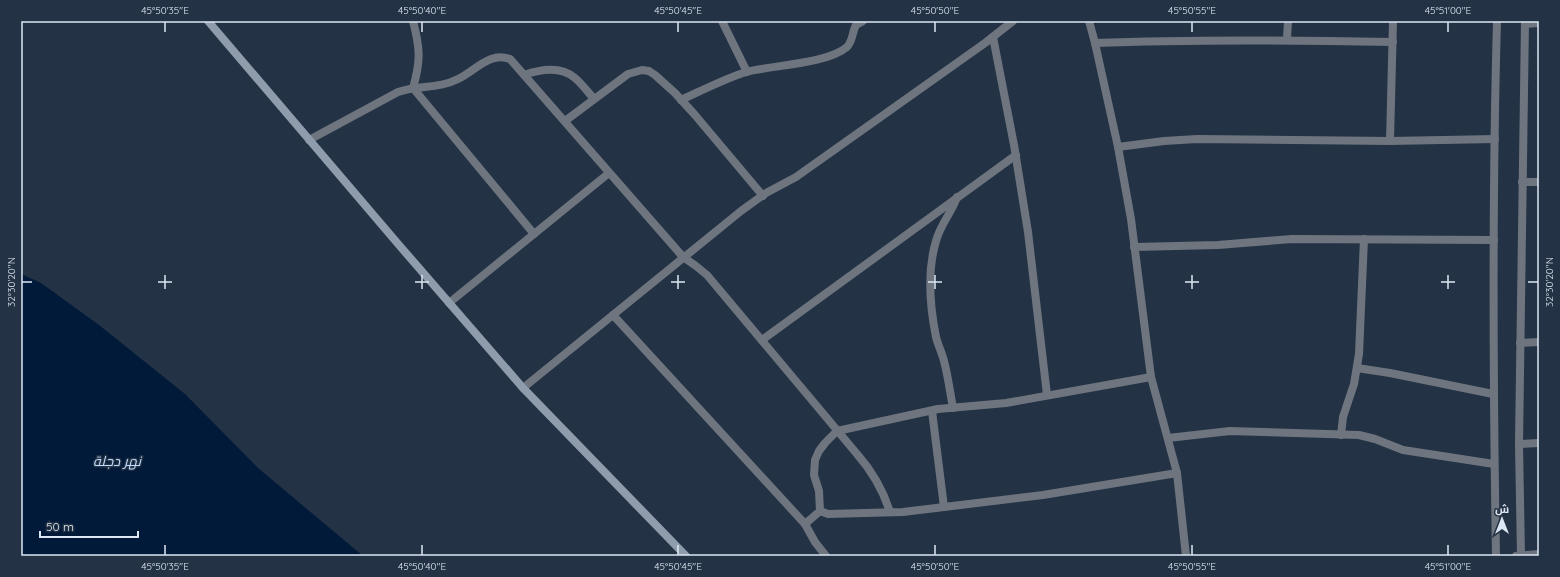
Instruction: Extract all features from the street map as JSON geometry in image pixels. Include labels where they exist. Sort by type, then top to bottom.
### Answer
[{"type":"main road","points":[[208,21],[523,388],[686,556]]},
{"type":"street","points":[[413,21],[418,40],[419,55],[417,73],[413,88]]},
{"type":"street","points":[[722,21],[747,72]]},
{"type":"street","points":[[682,100],[747,72],[822,58],[842,50],[850,44],[856,25],[863,21]]},
{"type":"street","points":[[523,388],[741,211],[796,177],[993,37],[1013,21]]},
{"type":"street","points":[[1089,21],[1118,147],[1131,219],[1151,377],[1177,473],[1186,556]]},
{"type":"street","points":[[1287,39],[1288,21]]},
{"type":"street","points":[[1390,141],[1393,21]]},
{"type":"street","points":[[1496,556],[1493,394],[1497,21]]},
{"type":"street","points":[[1539,23],[1525,22],[1520,343],[1519,556],[1539,554]]},
{"type":"street","points":[[993,37],[1016,155],[1031,254],[1047,395]]},
{"type":"street","points":[[1095,43],[1287,39],[1393,42]]},
{"type":"street","points":[[309,140],[389,96],[413,88],[439,86],[451,82],[459,79],[495,57],[506,57],[510,59],[683,258],[707,274],[868,467],[879,486],[890,512]]},
{"type":"street","points":[[524,74],[548,70],[562,71],[575,78],[594,99]]},
{"type":"street","points":[[565,121],[628,74],[636,70],[649,71],[655,74],[682,100],[763,196]]},
{"type":"street","points":[[413,88],[534,234]]},
{"type":"street","points":[[1118,147],[1164,141],[1197,139],[1390,141],[1495,139]]},
{"type":"street","points":[[762,340],[1016,155]]},
{"type":"street","points":[[449,303],[609,173]]},
{"type":"street","points":[[1522,182],[1539,182]]},
{"type":"street","points":[[953,408],[944,361],[936,339],[932,314],[931,279],[932,257],[936,239],[954,206],[957,197]]},
{"type":"street","points":[[1134,247],[1218,245],[1292,238],[1494,240]]},
{"type":"street","points":[[1341,435],[1343,417],[1354,384],[1359,354],[1364,239]]},
{"type":"street","points":[[613,315],[804,524],[826,556]]},
{"type":"street","points":[[1520,343],[1539,342]]},
{"type":"street","points":[[1357,368],[1390,373],[1493,394]]},
{"type":"street","points":[[820,511],[819,491],[814,475],[815,460],[825,443],[837,431],[932,411],[1006,403],[1151,377]]},
{"type":"street","points":[[932,411],[944,507]]},
{"type":"street","points":[[1168,438],[1230,431],[1359,435],[1375,439],[1403,450],[1494,464]]},
{"type":"street","points":[[1519,444],[1539,443]]},
{"type":"street","points":[[820,511],[828,514],[890,512],[944,507],[1044,494],[1177,473]]},
{"type":"street","points":[[804,524],[820,511]]},
{"type":"water","name":"نهر دجلة","points":[[21,274],[41,283],[99,325],[185,394],[258,468],[363,556],[21,556]]}]
